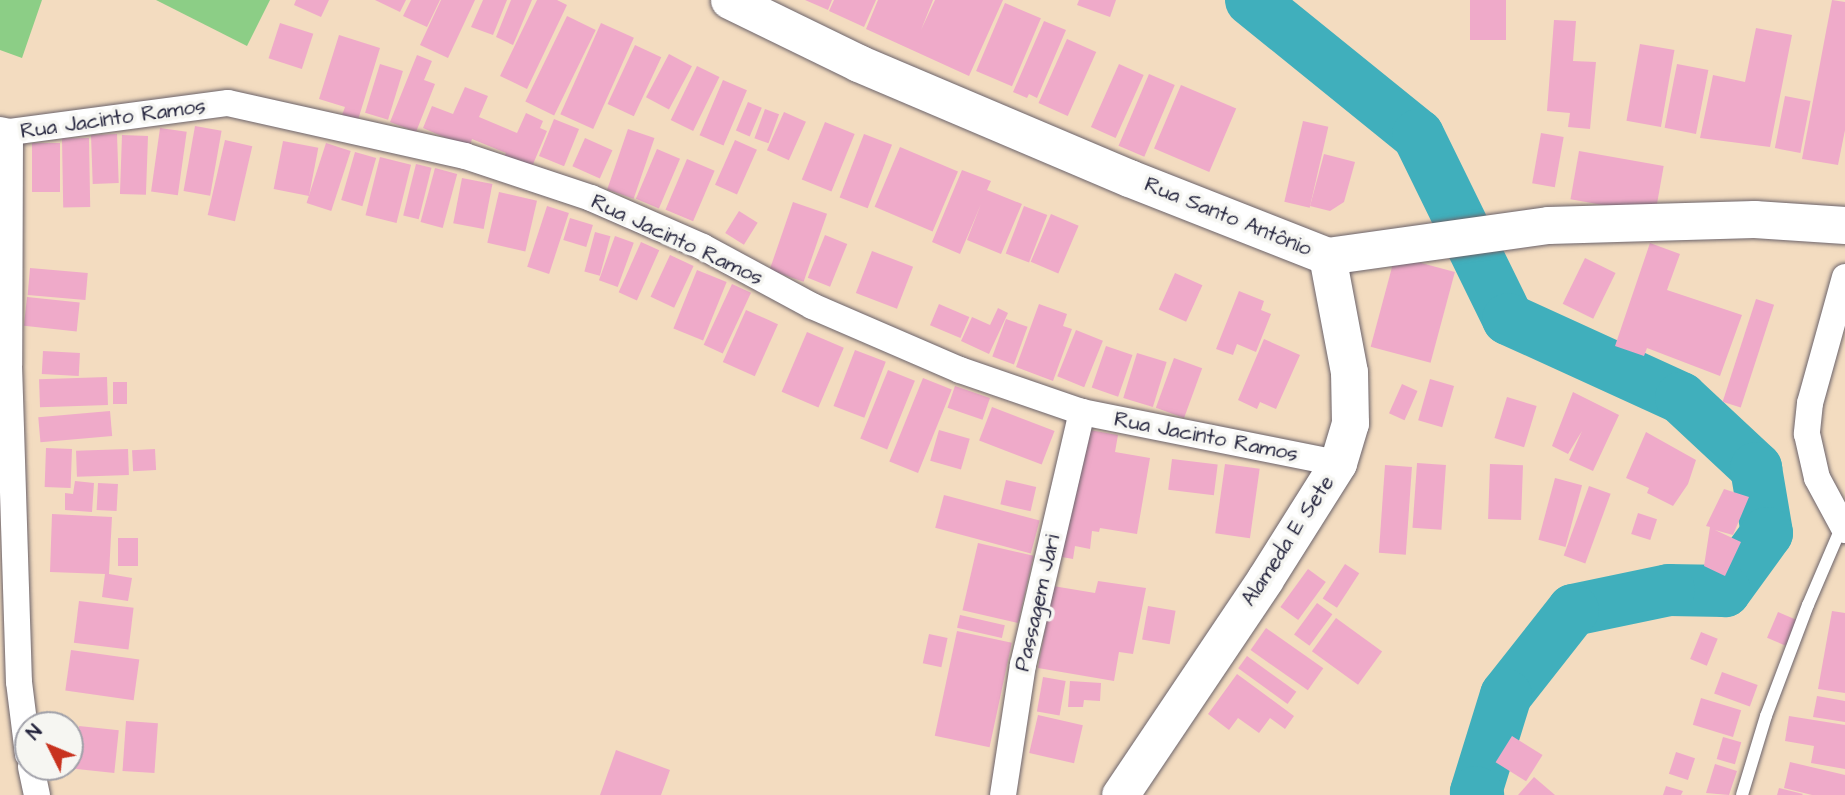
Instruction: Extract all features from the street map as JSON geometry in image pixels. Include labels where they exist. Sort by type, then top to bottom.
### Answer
[{"type":"street","name":"Rua Santo Antônio","points":[[729,0],[858,63],[1129,178],[1327,256],[1548,225],[1754,219],[1845,225]]},
{"type":"street","name":"Rua Jacinto Ramos","points":[[5,131],[228,103],[465,156],[591,198],[703,247],[812,306],[960,370],[1082,412],[1338,463]]},
{"type":"street","points":[[5,131],[9,365],[19,682],[23,711]]},
{"type":"street","name":"Alameda E Sete","points":[[1120,795],[1265,579],[1338,463],[1350,424],[1349,372],[1327,256]]},
{"type":"street","points":[[1843,529],[1817,478],[1807,434],[1810,403],[1840,322],[1845,277]]},
{"type":"street","name":"Passagem Jari","points":[[1003,795],[1023,665],[1082,412]]},
{"type":"lane","points":[[1742,795],[1766,716],[1843,529]]},
{"type":"green space","points":[[0,0],[42,0],[22,58],[0,50]]},
{"type":"green space","points":[[156,0],[270,0],[247,46]]},
{"type":"building","points":[[296,0],[329,0],[321,17],[294,5]]},
{"type":"building","points":[[375,0],[406,0],[400,12]]},
{"type":"building","points":[[411,0],[440,0],[427,27],[403,16]]},
{"type":"building","points":[[441,0],[475,0],[448,58],[420,45]]},
{"type":"building","points":[[483,0],[507,0],[493,35],[471,27]]},
{"type":"building","points":[[511,0],[532,0],[513,45],[496,37]]},
{"type":"building","points":[[537,0],[557,0],[567,5],[527,89],[500,76]]},
{"type":"building","points":[[805,0],[832,0],[828,10]]},
{"type":"building","points":[[834,0],[876,0],[864,27],[829,11]]},
{"type":"building","points":[[878,0],[933,0],[921,30],[935,0],[1003,0],[969,76],[866,29]]},
{"type":"building","points":[[1079,0],[1116,0],[1110,17],[1077,5]]},
{"type":"building","points":[[1470,0],[1506,0],[1506,40],[1470,40]]},
{"type":"building","points":[[1832,0],[1845,2],[1845,130],[1838,165],[1802,159]]},
{"type":"building","points":[[1005,3],[1041,18],[1012,86],[976,71]]},
{"type":"building","points":[[567,16],[596,30],[554,115],[525,101]]},
{"type":"building","points":[[1554,20],[1576,21],[1573,61],[1596,62],[1590,129],[1568,127],[1570,113],[1547,111]]},
{"type":"building","points":[[1044,21],[1066,30],[1037,98],[1029,94],[1027,98],[1013,92]]},
{"type":"building","points":[[280,23],[313,34],[302,69],[269,58]]},
{"type":"building","points":[[601,23],[634,38],[593,129],[560,114]]},
{"type":"building","points":[[1756,28],[1792,35],[1770,147],[1700,138],[1713,75],[1745,82]]},
{"type":"building","points":[[339,35],[380,48],[358,120],[342,115],[345,107],[319,99]]},
{"type":"building","points":[[1067,39],[1096,52],[1068,116],[1039,103]]},
{"type":"building","points":[[1640,44],[1674,50],[1661,127],[1626,121]]},
{"type":"building","points":[[635,45],[661,57],[634,116],[608,104]]},
{"type":"building","points":[[669,54],[692,66],[669,109],[646,97]]},
{"type":"building","points":[[417,55],[432,61],[424,80],[435,84],[416,132],[390,122]]},
{"type":"building","points":[[380,64],[403,71],[388,120],[365,113]]},
{"type":"building","points":[[1119,64],[1144,75],[1116,138],[1091,127]]},
{"type":"building","points":[[1677,64],[1708,70],[1696,134],[1665,128]]},
{"type":"building","points":[[697,66],[719,77],[693,131],[671,120]]},
{"type":"building","points":[[1149,74],[1175,85],[1144,157],[1119,146]]},
{"type":"building","points":[[723,80],[747,90],[723,145],[700,135]]},
{"type":"building","points":[[1181,85],[1236,108],[1209,172],[1154,149]]},
{"type":"building","points":[[465,87],[488,96],[479,117],[517,133],[526,113],[543,121],[540,128],[547,131],[531,169],[504,157],[506,153],[472,139],[469,148],[423,128],[432,106],[453,114]]},
{"type":"building","points":[[1785,96],[1811,101],[1800,153],[1775,148]]},
{"type":"building","points":[[748,102],[762,108],[750,136],[736,131]]},
{"type":"building","points":[[765,109],[779,114],[768,143],[754,138]]},
{"type":"building","points":[[784,112],[806,122],[789,160],[767,150]]},
{"type":"building","points":[[554,119],[579,129],[564,166],[539,156]]},
{"type":"building","points":[[1303,121],[1328,127],[1310,208],[1284,202]]},
{"type":"building","points":[[825,122],[855,134],[831,191],[802,179]]},
{"type":"building","points":[[195,126],[222,131],[210,196],[184,191]]},
{"type":"building","points":[[160,128],[187,132],[178,195],[151,191]]},
{"type":"building","points":[[628,129],[654,138],[634,199],[607,190]]},
{"type":"building","points":[[1541,133],[1564,137],[1555,187],[1532,183]]},
{"type":"building","points":[[117,134],[119,183],[93,184],[91,135]]},
{"type":"building","points":[[864,134],[892,145],[868,208],[840,197]]},
{"type":"building","points":[[122,135],[148,136],[146,195],[120,194]]},
{"type":"building","points":[[62,138],[89,138],[90,207],[63,207]]},
{"type":"building","points":[[585,138],[612,150],[600,179],[572,166]]},
{"type":"building","points":[[225,140],[252,146],[235,221],[208,215]]},
{"type":"building","points":[[735,140],[757,150],[737,195],[715,185]]},
{"type":"building","points":[[283,141],[318,148],[309,196],[274,189]]},
{"type":"building","points":[[32,143],[60,143],[60,192],[32,192]]},
{"type":"building","points":[[326,143],[351,151],[331,211],[307,203]]},
{"type":"building","points":[[900,147],[958,172],[933,231],[875,207]]},
{"type":"building","points":[[657,149],[680,159],[659,208],[636,199]]},
{"type":"building","points":[[1579,151],[1664,166],[1655,214],[1570,199]]},
{"type":"building","points":[[355,152],[376,158],[362,206],[341,200]]},
{"type":"building","points":[[1324,154],[1355,162],[1344,202],[1330,211],[1310,206]]},
{"type":"building","points":[[380,157],[411,165],[397,223],[365,215]]},
{"type":"building","points":[[687,159],[715,171],[693,221],[666,210]]},
{"type":"building","points":[[416,164],[432,168],[419,219],[403,215]]},
{"type":"building","points":[[435,168],[457,174],[443,228],[421,222]]},
{"type":"building","points":[[962,170],[991,181],[987,190],[1022,204],[1001,254],[967,240],[981,204],[960,254],[932,242]]},
{"type":"building","points":[[462,178],[492,184],[484,229],[453,223]]},
{"type":"building","points":[[499,192],[537,201],[525,251],[487,243]]},
{"type":"building","points":[[793,202],[827,214],[804,282],[770,270]]},
{"type":"building","points":[[547,206],[569,213],[549,274],[527,267]]},
{"type":"building","points":[[1024,206],[1047,215],[1029,263],[1006,254]]},
{"type":"building","points":[[739,211],[758,223],[744,245],[725,233]]},
{"type":"building","points":[[1051,214],[1079,226],[1058,274],[1031,262]]},
{"type":"building","points":[[570,218],[593,225],[586,247],[563,240]]},
{"type":"building","points":[[595,232],[610,236],[600,276],[584,272]]},
{"type":"building","points":[[825,235],[847,244],[830,287],[808,278]]},
{"type":"building","points":[[615,236],[634,243],[618,287],[599,280]]},
{"type":"building","points":[[641,242],[659,250],[637,300],[619,292]]},
{"type":"building","points":[[1650,243],[1680,254],[1667,290],[1742,315],[1720,376],[1647,348],[1644,356],[1615,346]]},
{"type":"building","points":[[872,251],[913,267],[897,309],[856,293]]},
{"type":"building","points":[[670,255],[694,266],[674,308],[651,297]]},
{"type":"building","points":[[1395,256],[1455,272],[1431,363],[1371,347]]},
{"type":"building","points":[[1585,258],[1616,273],[1593,319],[1563,304]]},
{"type":"building","points":[[30,268],[88,273],[85,300],[28,295]]},
{"type":"building","points":[[697,270],[727,282],[703,340],[673,328]]},
{"type":"building","points":[[1175,273],[1202,285],[1186,322],[1159,310]]},
{"type":"building","points":[[732,284],[751,293],[723,354],[704,345]]},
{"type":"building","points":[[1239,291],[1264,301],[1261,310],[1271,314],[1256,352],[1237,344],[1233,355],[1216,349]]},
{"type":"building","points":[[27,297],[80,303],[77,331],[24,326]]},
{"type":"building","points":[[1756,299],[1774,305],[1741,408],[1723,402]]},
{"type":"building","points":[[939,304],[969,317],[960,338],[930,325]]},
{"type":"building","points":[[1039,304],[1067,314],[1063,326],[1072,329],[1053,381],[1016,367]]},
{"type":"building","points":[[998,308],[1008,313],[989,354],[961,341],[972,317],[990,325]]},
{"type":"building","points":[[746,310],[778,324],[755,376],[723,362]]},
{"type":"building","points":[[1006,319],[1028,327],[1014,364],[992,357]]},
{"type":"building","points":[[1076,330],[1103,341],[1084,387],[1057,376]]},
{"type":"building","points":[[807,332],[844,348],[818,407],[782,392]]},
{"type":"building","points":[[1264,339],[1300,355],[1276,409],[1260,402],[1257,409],[1238,400]]},
{"type":"building","points":[[1106,346],[1132,355],[1118,397],[1092,388]]},
{"type":"building","points":[[855,350],[886,362],[864,418],[833,406]]},
{"type":"building","points":[[43,351],[80,353],[79,376],[42,374]]},
{"type":"building","points":[[1137,353],[1167,362],[1153,407],[1123,398]]},
{"type":"building","points":[[1174,358],[1202,368],[1184,418],[1156,408]]},
{"type":"building","points":[[888,370],[915,381],[887,449],[860,439]]},
{"type":"building","points":[[107,377],[108,405],[40,407],[39,379]]},
{"type":"building","points":[[923,378],[952,390],[918,473],[889,461]]},
{"type":"building","points":[[1430,379],[1454,386],[1442,427],[1418,420]]},
{"type":"building","points":[[113,382],[127,382],[127,404],[113,404]]},
{"type":"building","points":[[1402,384],[1418,391],[1405,420],[1389,413]]},
{"type":"building","points":[[955,386],[990,398],[982,420],[948,408]]},
{"type":"building","points":[[1573,392],[1619,415],[1593,471],[1569,460],[1582,431],[1568,454],[1552,446]]},
{"type":"building","points":[[1507,397],[1537,406],[1524,447],[1494,438]]},
{"type":"building","points":[[992,407],[1055,431],[1042,465],[979,441]]},
{"type":"building","points":[[110,411],[112,436],[40,442],[38,417]]},
{"type":"building","points":[[1084,429],[1118,435],[1115,452],[1150,458],[1137,534],[1100,528],[1099,532],[1092,531],[1090,549],[1075,546],[1073,559],[1062,557]]},
{"type":"building","points":[[939,430],[970,439],[961,470],[930,461]]},
{"type":"building","points":[[1646,432],[1696,460],[1688,484],[1673,506],[1647,493],[1649,488],[1626,478]]},
{"type":"building","points":[[46,448],[72,449],[71,488],[45,487]]},
{"type":"building","points":[[128,449],[129,475],[77,477],[76,451]]},
{"type":"building","points":[[155,449],[156,470],[133,471],[132,450]]},
{"type":"building","points":[[1172,459],[1218,465],[1214,495],[1168,490]]},
{"type":"building","points":[[1417,463],[1446,465],[1441,530],[1412,528]]},
{"type":"building","points":[[1225,464],[1260,469],[1250,538],[1215,533]]},
{"type":"building","points":[[1490,464],[1523,465],[1521,520],[1488,519]]},
{"type":"building","points":[[1385,465],[1412,467],[1406,555],[1379,553]]},
{"type":"building","points":[[1555,478],[1582,485],[1565,547],[1538,540]]},
{"type":"building","points":[[1006,480],[1036,487],[1031,511],[1000,504]]},
{"type":"building","points":[[75,481],[94,483],[92,512],[65,510],[65,493],[73,494]]},
{"type":"building","points":[[98,483],[118,484],[117,511],[97,510]]},
{"type":"building","points":[[1589,486],[1611,494],[1585,563],[1564,556]]},
{"type":"building","points":[[1724,489],[1749,497],[1733,535],[1715,530],[1741,542],[1725,576],[1704,566],[1710,527],[1706,526]]},
{"type":"building","points":[[944,495],[1040,521],[1031,553],[935,528]]},
{"type":"building","points":[[1638,513],[1657,519],[1650,540],[1631,534]]},
{"type":"building","points":[[52,514],[112,517],[109,574],[132,578],[128,601],[102,597],[105,574],[50,572]]},
{"type":"building","points":[[118,538],[138,538],[138,566],[118,566]]},
{"type":"building","points":[[978,543],[1034,556],[1018,623],[962,610]]},
{"type":"building","points":[[1345,564],[1359,573],[1337,608],[1323,598]]},
{"type":"building","points":[[1308,569],[1326,582],[1298,620],[1280,607]]},
{"type":"building","points":[[1098,581],[1146,588],[1133,654],[1119,652],[1114,681],[1038,668],[1053,586],[1095,593]]},
{"type":"building","points":[[79,601],[134,608],[128,649],[74,643]]},
{"type":"building","points":[[1317,603],[1332,614],[1309,646],[1294,635]]},
{"type":"building","points":[[1148,606],[1176,611],[1170,644],[1142,639]]},
{"type":"building","points":[[1832,611],[1845,613],[1845,693],[1818,689]]},
{"type":"building","points":[[1778,612],[1797,620],[1786,646],[1767,638]]},
{"type":"building","points":[[960,615],[1005,625],[1002,638],[957,628]]},
{"type":"building","points":[[1336,618],[1382,652],[1358,685],[1312,651]]},
{"type":"building","points":[[1266,628],[1323,668],[1308,690],[1251,650]]},
{"type":"building","points":[[957,631],[1012,643],[990,747],[935,736]]},
{"type":"building","points":[[1701,632],[1718,639],[1707,666],[1690,659]]},
{"type":"building","points":[[929,634],[948,638],[941,667],[923,663]]},
{"type":"building","points":[[71,650],[139,660],[134,700],[65,691]]},
{"type":"building","points":[[1247,656],[1296,692],[1288,704],[1238,668]]},
{"type":"building","points":[[1722,672],[1758,685],[1750,707],[1714,694]]},
{"type":"building","points":[[1237,674],[1294,716],[1285,729],[1270,718],[1259,733],[1238,718],[1229,730],[1208,714]]},
{"type":"building","points":[[1043,677],[1066,681],[1060,715],[1037,711]]},
{"type":"building","points":[[1070,681],[1101,683],[1100,701],[1084,700],[1083,707],[1068,707]]},
{"type":"building","points":[[1817,696],[1845,701],[1845,722],[1813,717]]},
{"type":"building","points":[[1701,698],[1741,710],[1733,737],[1693,725]]},
{"type":"building","points":[[1038,715],[1083,725],[1074,763],[1029,753]]},
{"type":"building","points":[[1789,716],[1845,725],[1845,769],[1811,763],[1814,746],[1785,741]]},
{"type":"building","points":[[126,721],[158,723],[154,773],[123,771]]},
{"type":"building","points":[[84,727],[119,730],[114,773],[84,770]]},
{"type":"building","points":[[1512,736],[1543,755],[1526,781],[1496,762]]},
{"type":"building","points":[[1723,737],[1741,742],[1735,764],[1717,759]]},
{"type":"building","points":[[616,750],[670,770],[661,795],[600,795]]},
{"type":"building","points":[[1676,752],[1695,758],[1688,780],[1669,774]]},
{"type":"building","points":[[1790,762],[1845,775],[1845,795],[1812,795],[1784,788]]},
{"type":"building","points":[[1715,764],[1737,771],[1729,795],[1706,793]]},
{"type":"building","points":[[1534,777],[1555,795],[1518,795]]},
{"type":"building","points":[[1666,786],[1683,791],[1681,795],[1663,795]]},
{"type":"building","points":[[1779,788],[1803,794],[1777,795]]},
{"type":"waterway","points":[[1251,0],[1418,135],[1508,319],[1681,398],[1756,468],[1767,533],[1725,591],[1669,590],[1573,610],[1506,695],[1476,792],[1478,795]]}]
